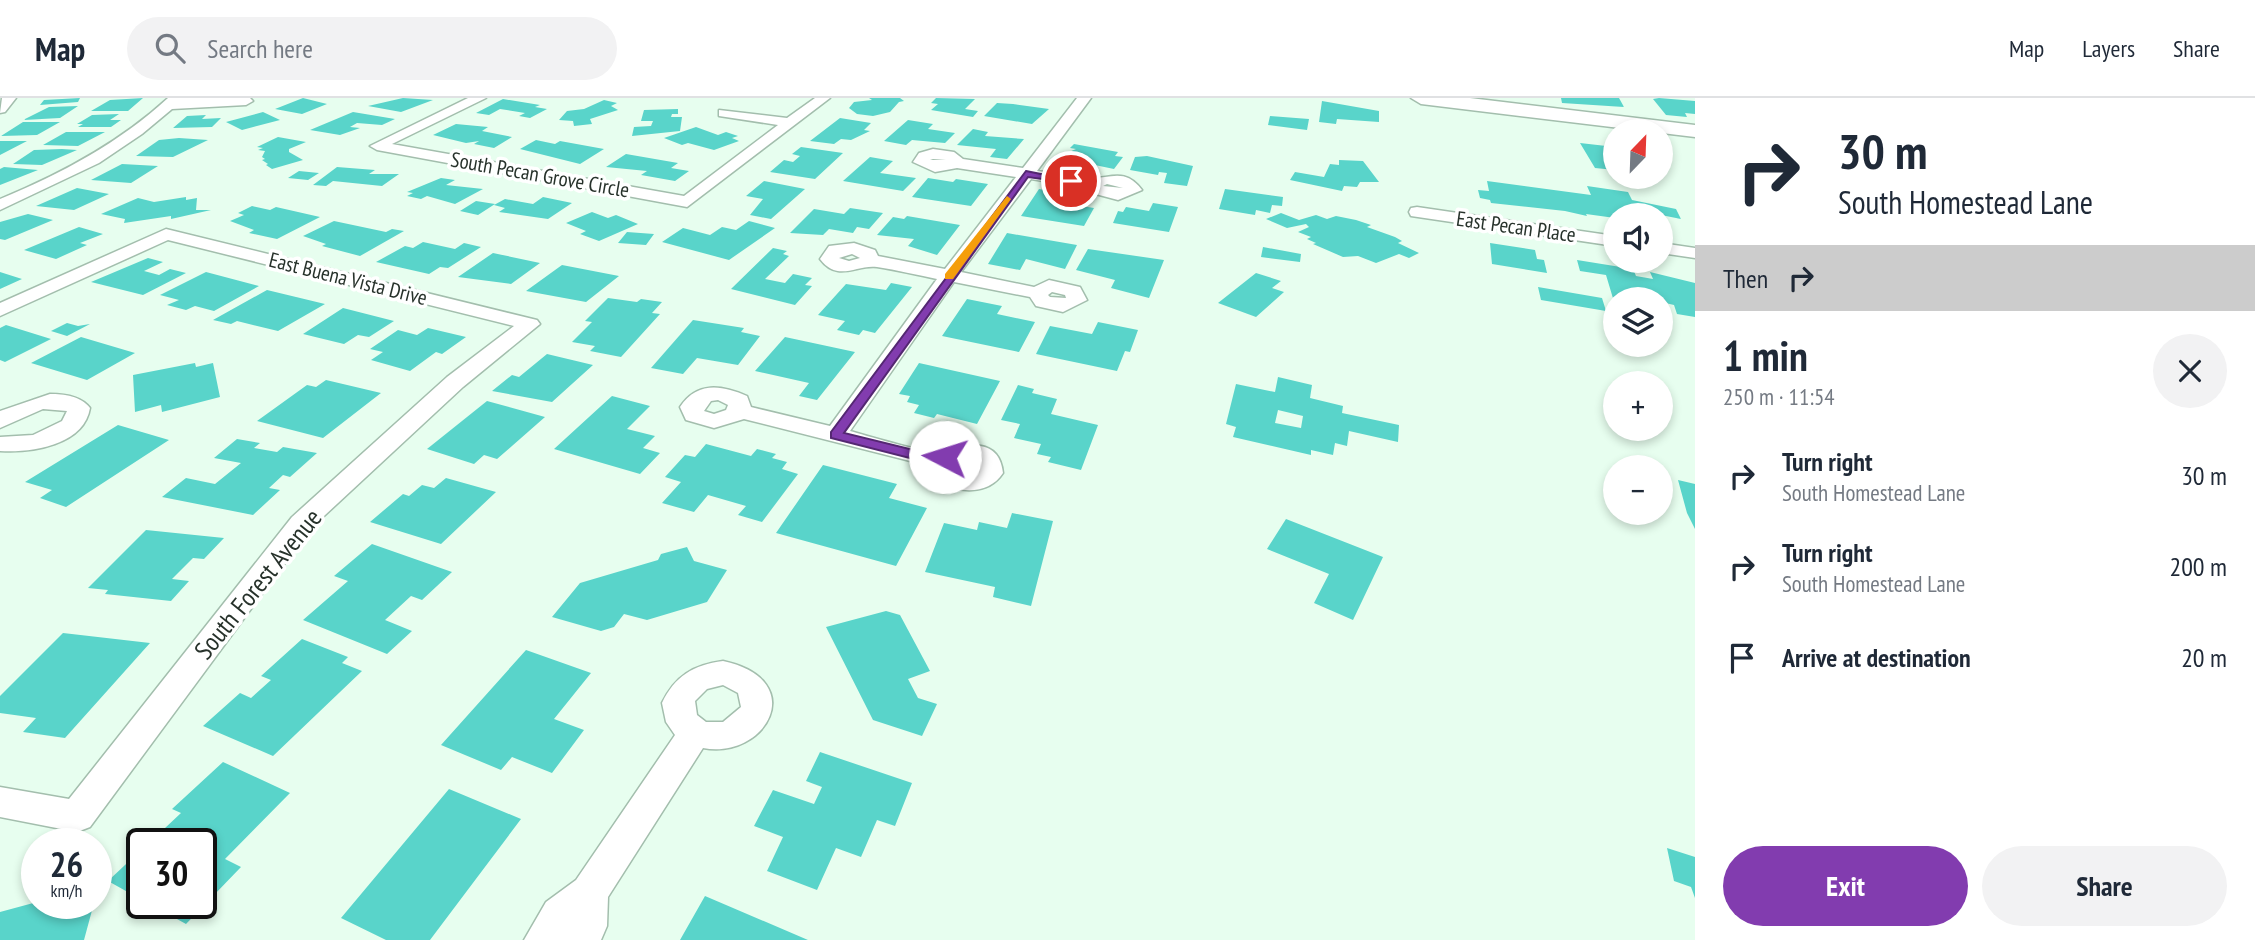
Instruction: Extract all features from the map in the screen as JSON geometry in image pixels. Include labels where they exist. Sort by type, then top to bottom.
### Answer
[{"type":"street","points":[[0,109],[9,98]]},
{"type":"street","name":"South Pecan Grove Circle","points":[[479,98],[377,146],[687,202],[823,98]]},
{"type":"street","points":[[1421,98],[1693,133]]},
{"type":"street","points":[[836,435],[1079,99]]},
{"type":"street","points":[[0,205],[101,155],[144,127],[172,102],[246,102]]},
{"type":"street","points":[[724,113],[790,123]]},
{"type":"street","points":[[957,163],[1093,184]]},
{"type":"street","name":"East Pecan Place","points":[[1417,212],[1603,239]]},
{"type":"street","name":"East Buena Vista Drive","points":[[0,310],[166,234],[530,324]]},
{"type":"street","points":[[1673,250],[1695,253]]},
{"type":"street","points":[[869,260],[1037,293]]},
{"type":"street","name":"South Forest Avenue","points":[[0,802],[77,816],[301,523],[455,382],[530,324]]},
{"type":"street","points":[[0,444],[24,444],[53,436],[66,429],[79,415],[79,408],[74,404],[51,402],[3,416]]},
{"type":"street","points":[[739,411],[941,461]]},
{"type":"street","points":[[544,940],[560,915],[589,893],[695,732]]},
{"type":"street","points":[[579,940],[588,926],[589,893]]},
{"type":"building","points":[[80,98],[78,102],[40,105],[44,100]]},
{"type":"building","points":[[143,98],[128,111],[91,111],[110,100]]},
{"type":"building","points":[[303,98],[327,104],[302,114],[275,109]]},
{"type":"building","points":[[403,98],[433,100],[401,112],[368,106]]},
{"type":"building","points":[[869,98],[900,98],[904,101],[899,102],[890,112],[873,116],[857,114],[849,108],[854,102],[872,100]]},
{"type":"building","points":[[936,98],[975,99],[965,109],[978,111],[973,117],[931,110],[938,104],[931,103]]},
{"type":"building","points":[[1561,98],[1619,98],[1624,107],[1562,103]]},
{"type":"building","points":[[503,99],[540,105],[535,107],[547,109],[530,118],[519,116],[525,113],[500,109],[489,115],[476,113]]},
{"type":"building","points":[[1653,99],[1695,101],[1695,114],[1685,113],[1687,117],[1666,115]]},
{"type":"building","points":[[604,100],[617,103],[611,106],[618,110],[590,119],[592,124],[574,126],[573,121],[559,120],[567,111],[584,109]]},
{"type":"building","points":[[1322,101],[1379,111],[1379,122],[1337,119],[1336,124],[1319,122]]},
{"type":"building","points":[[997,103],[1049,109],[1032,124],[984,116]]},
{"type":"building","points":[[78,106],[60,118],[23,120],[49,107]]},
{"type":"building","points":[[678,109],[678,114],[672,114],[671,117],[682,117],[680,131],[632,136],[634,127],[651,126],[653,121],[641,121],[644,110]]},
{"type":"building","points":[[263,112],[280,120],[242,130],[226,122]]},
{"type":"building","points":[[353,112],[395,119],[382,125],[357,123],[350,127],[360,128],[340,135],[310,130]]},
{"type":"building","points":[[119,114],[110,120],[121,120],[111,127],[78,127],[83,124],[77,124],[92,115]]},
{"type":"building","points":[[206,115],[202,119],[221,118],[212,127],[173,128],[187,116]]},
{"type":"building","points":[[1270,116],[1309,119],[1307,130],[1268,125]]},
{"type":"building","points":[[840,118],[871,123],[864,130],[870,131],[851,140],[841,139],[834,144],[810,141]]},
{"type":"building","points":[[908,120],[933,124],[928,129],[955,133],[945,143],[912,140],[906,145],[884,141]]},
{"type":"building","points":[[23,122],[60,122],[37,135],[1,136]]},
{"type":"building","points":[[456,124],[488,127],[482,131],[512,137],[494,148],[474,144],[479,141],[466,143],[433,135]]},
{"type":"building","points":[[696,127],[718,135],[726,132],[738,136],[732,138],[739,141],[714,150],[688,143],[682,145],[664,138]]},
{"type":"building","points":[[973,129],[988,132],[985,136],[1024,139],[1007,159],[990,157],[996,149],[957,145]]},
{"type":"building","points":[[66,132],[105,132],[78,146],[43,145]]},
{"type":"building","points":[[278,137],[306,142],[289,149],[289,152],[303,160],[272,169],[266,165],[268,164],[262,160],[265,159],[262,157],[265,151],[258,150],[263,148],[257,147]]},
{"type":"building","points":[[159,140],[208,140],[173,157],[136,156]]},
{"type":"building","points":[[536,140],[555,144],[560,141],[604,149],[580,164],[520,149]]},
{"type":"building","points":[[0,141],[27,141],[0,155]]},
{"type":"building","points":[[1580,143],[1603,146],[1603,169],[1595,168]]},
{"type":"building","points":[[1074,144],[1118,152],[1115,156],[1123,157],[1114,169],[1090,164],[1086,169],[1056,167],[1069,152],[1076,149],[1070,148]]},
{"type":"building","points":[[801,147],[843,153],[815,179],[770,172],[784,160],[793,162],[800,156],[792,154]]},
{"type":"building","points":[[34,150],[77,150],[42,165],[13,164]]},
{"type":"building","points":[[626,154],[678,163],[671,168],[689,171],[675,181],[641,175],[647,171],[606,167]]},
{"type":"building","points":[[1147,156],[1193,166],[1187,186],[1164,183],[1167,173],[1159,172],[1158,175],[1130,170],[1135,157]]},
{"type":"building","points":[[870,157],[893,161],[880,173],[916,178],[903,191],[843,181]]},
{"type":"building","points":[[1339,160],[1363,161],[1379,182],[1360,182],[1357,187],[1344,186],[1342,191],[1290,180],[1295,172],[1324,177],[1330,164],[1339,165]]},
{"type":"building","points":[[122,164],[158,166],[131,183],[91,180]]},
{"type":"building","points":[[4,167],[38,170],[0,185],[0,169]]},
{"type":"building","points":[[337,167],[375,170],[369,174],[399,174],[382,186],[333,181],[326,186],[313,185]]},
{"type":"building","points":[[299,171],[319,173],[308,180],[288,178]]},
{"type":"building","points":[[441,178],[455,180],[446,185],[483,189],[455,204],[427,196],[421,199],[407,196],[413,193],[407,192]]},
{"type":"building","points":[[928,178],[988,184],[971,206],[912,197]]},
{"type":"building","points":[[764,181],[805,189],[771,219],[750,215],[763,199],[746,196]]},
{"type":"building","points":[[1487,181],[1591,195],[1587,186],[1628,192],[1632,200],[1647,203],[1603,203],[1603,216],[1586,214],[1587,216],[1491,203],[1490,200],[1480,198],[1478,190],[1489,191]]},
{"type":"building","points":[[77,188],[109,194],[74,210],[36,206]]},
{"type":"building","points":[[1039,189],[1062,193],[1057,202],[1094,208],[1084,226],[1021,216]]},
{"type":"building","points":[[1225,189],[1283,197],[1282,206],[1272,205],[1270,213],[1256,210],[1255,215],[1219,209]]},
{"type":"building","points":[[186,197],[186,200],[197,198],[196,210],[211,210],[171,219],[171,216],[124,223],[125,219],[101,214],[138,198],[154,202]]},
{"type":"building","points":[[543,197],[572,203],[548,219],[499,212],[505,208],[494,205],[505,199],[533,204]]},
{"type":"building","points":[[476,201],[495,204],[478,215],[460,211]]},
{"type":"building","points":[[1153,203],[1178,207],[1169,232],[1113,223],[1118,211],[1123,212],[1126,207],[1149,211]]},
{"type":"building","points":[[252,206],[270,210],[276,207],[320,217],[277,239],[249,233],[254,230],[230,221],[244,215],[238,213]]},
{"type":"building","points":[[850,208],[883,213],[869,229],[857,227],[853,233],[829,229],[823,235],[790,233],[814,209],[844,214]]},
{"type":"building","points":[[1673,208],[1676,209],[1681,219],[1673,217]]},
{"type":"building","points":[[592,212],[608,218],[616,215],[638,224],[599,241],[580,234],[586,231],[566,223]]},
{"type":"building","points":[[1281,213],[1299,220],[1316,215],[1327,219],[1336,216],[1356,220],[1395,237],[1402,241],[1398,243],[1419,253],[1409,258],[1399,254],[1376,263],[1358,256],[1343,257],[1313,244],[1316,243],[1307,239],[1311,237],[1298,232],[1309,227],[1306,224],[1287,228],[1266,219]]},
{"type":"building","points":[[28,214],[53,220],[5,240],[0,239],[0,222]]},
{"type":"building","points":[[907,216],[960,225],[937,255],[908,246],[914,239],[877,235],[893,217],[904,219]]},
{"type":"building","points":[[334,221],[386,232],[392,229],[404,231],[360,256],[322,246],[326,244],[303,236]]},
{"type":"building","points":[[749,221],[775,228],[729,260],[662,242],[683,228],[710,235],[722,227],[736,230]]},
{"type":"building","points":[[79,227],[103,234],[80,243],[87,245],[56,259],[24,250]]},
{"type":"building","points":[[627,232],[654,234],[646,245],[618,243]]},
{"type":"building","points":[[1007,233],[1077,245],[1065,269],[1026,259],[1020,270],[988,264]]},
{"type":"building","points":[[423,242],[455,249],[464,243],[481,247],[448,268],[440,267],[429,274],[376,262],[405,246],[413,248]]},
{"type":"building","points":[[1490,243],[1535,250],[1537,259],[1544,260],[1547,273],[1492,264]]},
{"type":"building","points":[[1263,247],[1301,254],[1300,262],[1261,257]]},
{"type":"building","points":[[773,248],[787,251],[783,254],[789,256],[765,279],[785,283],[793,274],[812,278],[805,285],[812,286],[795,305],[731,289]]},
{"type":"building","points":[[1088,249],[1164,260],[1149,298],[1111,288],[1115,280],[1076,270]]},
{"type":"building","points":[[493,253],[540,263],[511,284],[458,277]]},
{"type":"building","points":[[148,258],[163,262],[144,271],[159,275],[170,269],[186,273],[143,295],[91,282]]},
{"type":"building","points":[[1577,260],[1603,264],[1603,273],[1635,273],[1636,276],[1653,279],[1650,273],[1654,273],[1695,283],[1695,317],[1677,314],[1673,305],[1673,287],[1610,287],[1606,275],[1580,271]]},
{"type":"building","points":[[562,265],[619,276],[586,302],[526,291]]},
{"type":"building","points":[[0,272],[22,279],[0,289]]},
{"type":"building","points":[[206,272],[259,286],[214,311],[195,306],[186,310],[167,305],[179,300],[160,295]]},
{"type":"building","points":[[1256,273],[1281,281],[1272,288],[1284,292],[1256,317],[1218,303]]},
{"type":"building","points":[[891,283],[912,287],[875,333],[863,330],[859,335],[837,330],[845,321],[818,315],[846,284],[886,290]]},
{"type":"building","points":[[1538,287],[1602,298],[1603,310],[1541,300]]},
{"type":"building","points":[[267,290],[325,304],[278,331],[237,321],[231,324],[213,320]]},
{"type":"building","points":[[608,298],[662,302],[652,313],[660,314],[621,357],[590,351],[595,346],[572,342],[592,322],[585,321]]},
{"type":"building","points":[[967,299],[1002,306],[997,314],[1035,322],[1019,352],[942,336]]},
{"type":"building","points":[[343,308],[394,321],[369,337],[358,335],[344,344],[303,334]]},
{"type":"building","points":[[693,320],[744,328],[741,332],[760,336],[738,365],[697,358],[683,374],[651,368]]},
{"type":"building","points":[[1098,322],[1138,330],[1130,352],[1125,351],[1117,371],[1036,354],[1050,326],[1092,334]]},
{"type":"building","points":[[67,323],[78,326],[90,324],[67,336],[51,331]]},
{"type":"building","points":[[6,325],[51,339],[5,362],[0,360],[0,328]]},
{"type":"building","points":[[428,328],[466,337],[442,354],[436,352],[410,371],[371,360],[383,352],[370,349],[398,330],[417,335]]},
{"type":"building","points":[[81,337],[135,353],[87,380],[31,363]]},
{"type":"building","points":[[785,337],[855,352],[817,400],[799,396],[809,383],[755,371]]},
{"type":"building","points":[[547,354],[593,365],[552,402],[492,391],[512,375],[519,377]]},
{"type":"building","points":[[195,363],[196,367],[213,363],[220,397],[162,412],[161,405],[135,412],[133,375]]},
{"type":"building","points":[[919,363],[1000,381],[977,424],[937,414],[934,418],[914,413],[919,405],[907,402],[910,396],[899,394]]},
{"type":"building","points":[[1278,377],[1312,385],[1310,398],[1343,406],[1342,413],[1399,425],[1398,442],[1349,431],[1347,446],[1335,443],[1333,455],[1311,450],[1311,455],[1233,437],[1236,427],[1226,424],[1236,384],[1275,392]],"holes":[[[1278,410],[1303,416],[1301,428],[1275,423]]]},
{"type":"building","points":[[326,380],[381,393],[323,438],[257,421],[307,385],[316,387]]},
{"type":"building","points":[[1018,385],[1034,389],[1032,393],[1057,399],[1051,414],[1098,425],[1081,470],[1048,462],[1051,457],[1037,454],[1041,444],[1014,438],[1020,424],[1001,420]]},
{"type":"building","points":[[612,396],[650,406],[627,429],[655,436],[643,448],[660,453],[640,474],[554,449]]},
{"type":"building","points":[[487,401],[545,417],[497,459],[484,455],[474,464],[427,449]]},
{"type":"building","points":[[118,425],[169,440],[66,507],[40,498],[52,490],[25,482]]},
{"type":"building","points":[[237,439],[260,443],[254,448],[277,452],[283,447],[317,453],[290,477],[283,475],[269,488],[280,490],[253,515],[162,497],[186,478],[215,484],[241,463],[214,458]]},
{"type":"building","points":[[706,444],[751,456],[757,449],[776,454],[772,458],[787,462],[782,469],[798,474],[762,522],[738,515],[746,506],[708,495],[694,512],[662,503],[681,482],[665,477],[685,455],[695,457]]},
{"type":"building","points":[[823,465],[897,484],[889,498],[927,508],[896,566],[776,533]]},
{"type":"building","points":[[446,478],[496,492],[441,544],[370,522],[403,494],[409,496],[422,485],[434,488]]},
{"type":"building","points":[[1678,480],[1695,484],[1695,529],[1687,513]]},
{"type":"building","points":[[1012,513],[1053,521],[1031,606],[993,597],[995,587],[925,572],[944,523],[977,530],[979,522],[1007,528]]},
{"type":"building","points":[[1286,519],[1383,557],[1353,620],[1314,603],[1329,574],[1267,549]]},
{"type":"building","points":[[146,530],[224,538],[204,559],[193,558],[172,579],[189,581],[171,601],[105,594],[108,590],[88,588]]},
{"type":"building","points":[[372,544],[452,572],[422,600],[411,596],[385,620],[412,631],[387,654],[303,620],[348,581],[334,576]]},
{"type":"building","points":[[687,547],[694,561],[727,570],[707,602],[647,620],[624,614],[614,627],[601,631],[552,617],[580,583],[658,560],[661,554]]},
{"type":"building","points":[[886,611],[900,615],[930,671],[908,679],[918,698],[937,704],[922,736],[873,720],[826,627]]},
{"type":"building","points":[[63,633],[150,643],[65,738],[23,732],[36,718],[0,713],[0,696]]},
{"type":"building","points":[[302,639],[348,657],[342,663],[362,671],[273,756],[203,726],[240,693],[251,698],[271,680],[261,676]]},
{"type":"building","points":[[526,650],[591,673],[554,719],[584,730],[552,773],[512,757],[501,770],[441,745]]},
{"type":"building","points":[[820,752],[912,783],[895,826],[877,820],[861,857],[836,848],[817,890],[767,871],[783,837],[754,826],[773,790],[814,804],[822,787],[806,781]]},
{"type":"building","points":[[223,762],[290,793],[225,859],[241,867],[217,892],[217,828],[165,828],[181,813],[172,809]]},
{"type":"building","points":[[449,789],[521,819],[430,940],[386,940],[341,918]]},
{"type":"building","points":[[1667,848],[1695,857],[1695,898],[1691,887],[1674,881]]},
{"type":"building","points":[[126,864],[126,891],[112,883],[112,877]]},
{"type":"building","points":[[705,896],[808,940],[680,940]]},
{"type":"building","points":[[21,906],[21,919],[90,919],[84,940],[0,940],[0,912]]},
{"type":"building","points":[[177,919],[191,919],[186,924]]},
{"type":"slow traffic","points":[[949,277],[1007,199]]},
{"type":"route","points":[[945,457],[941,461],[836,435],[949,276],[1026,174],[1071,181]]}]
